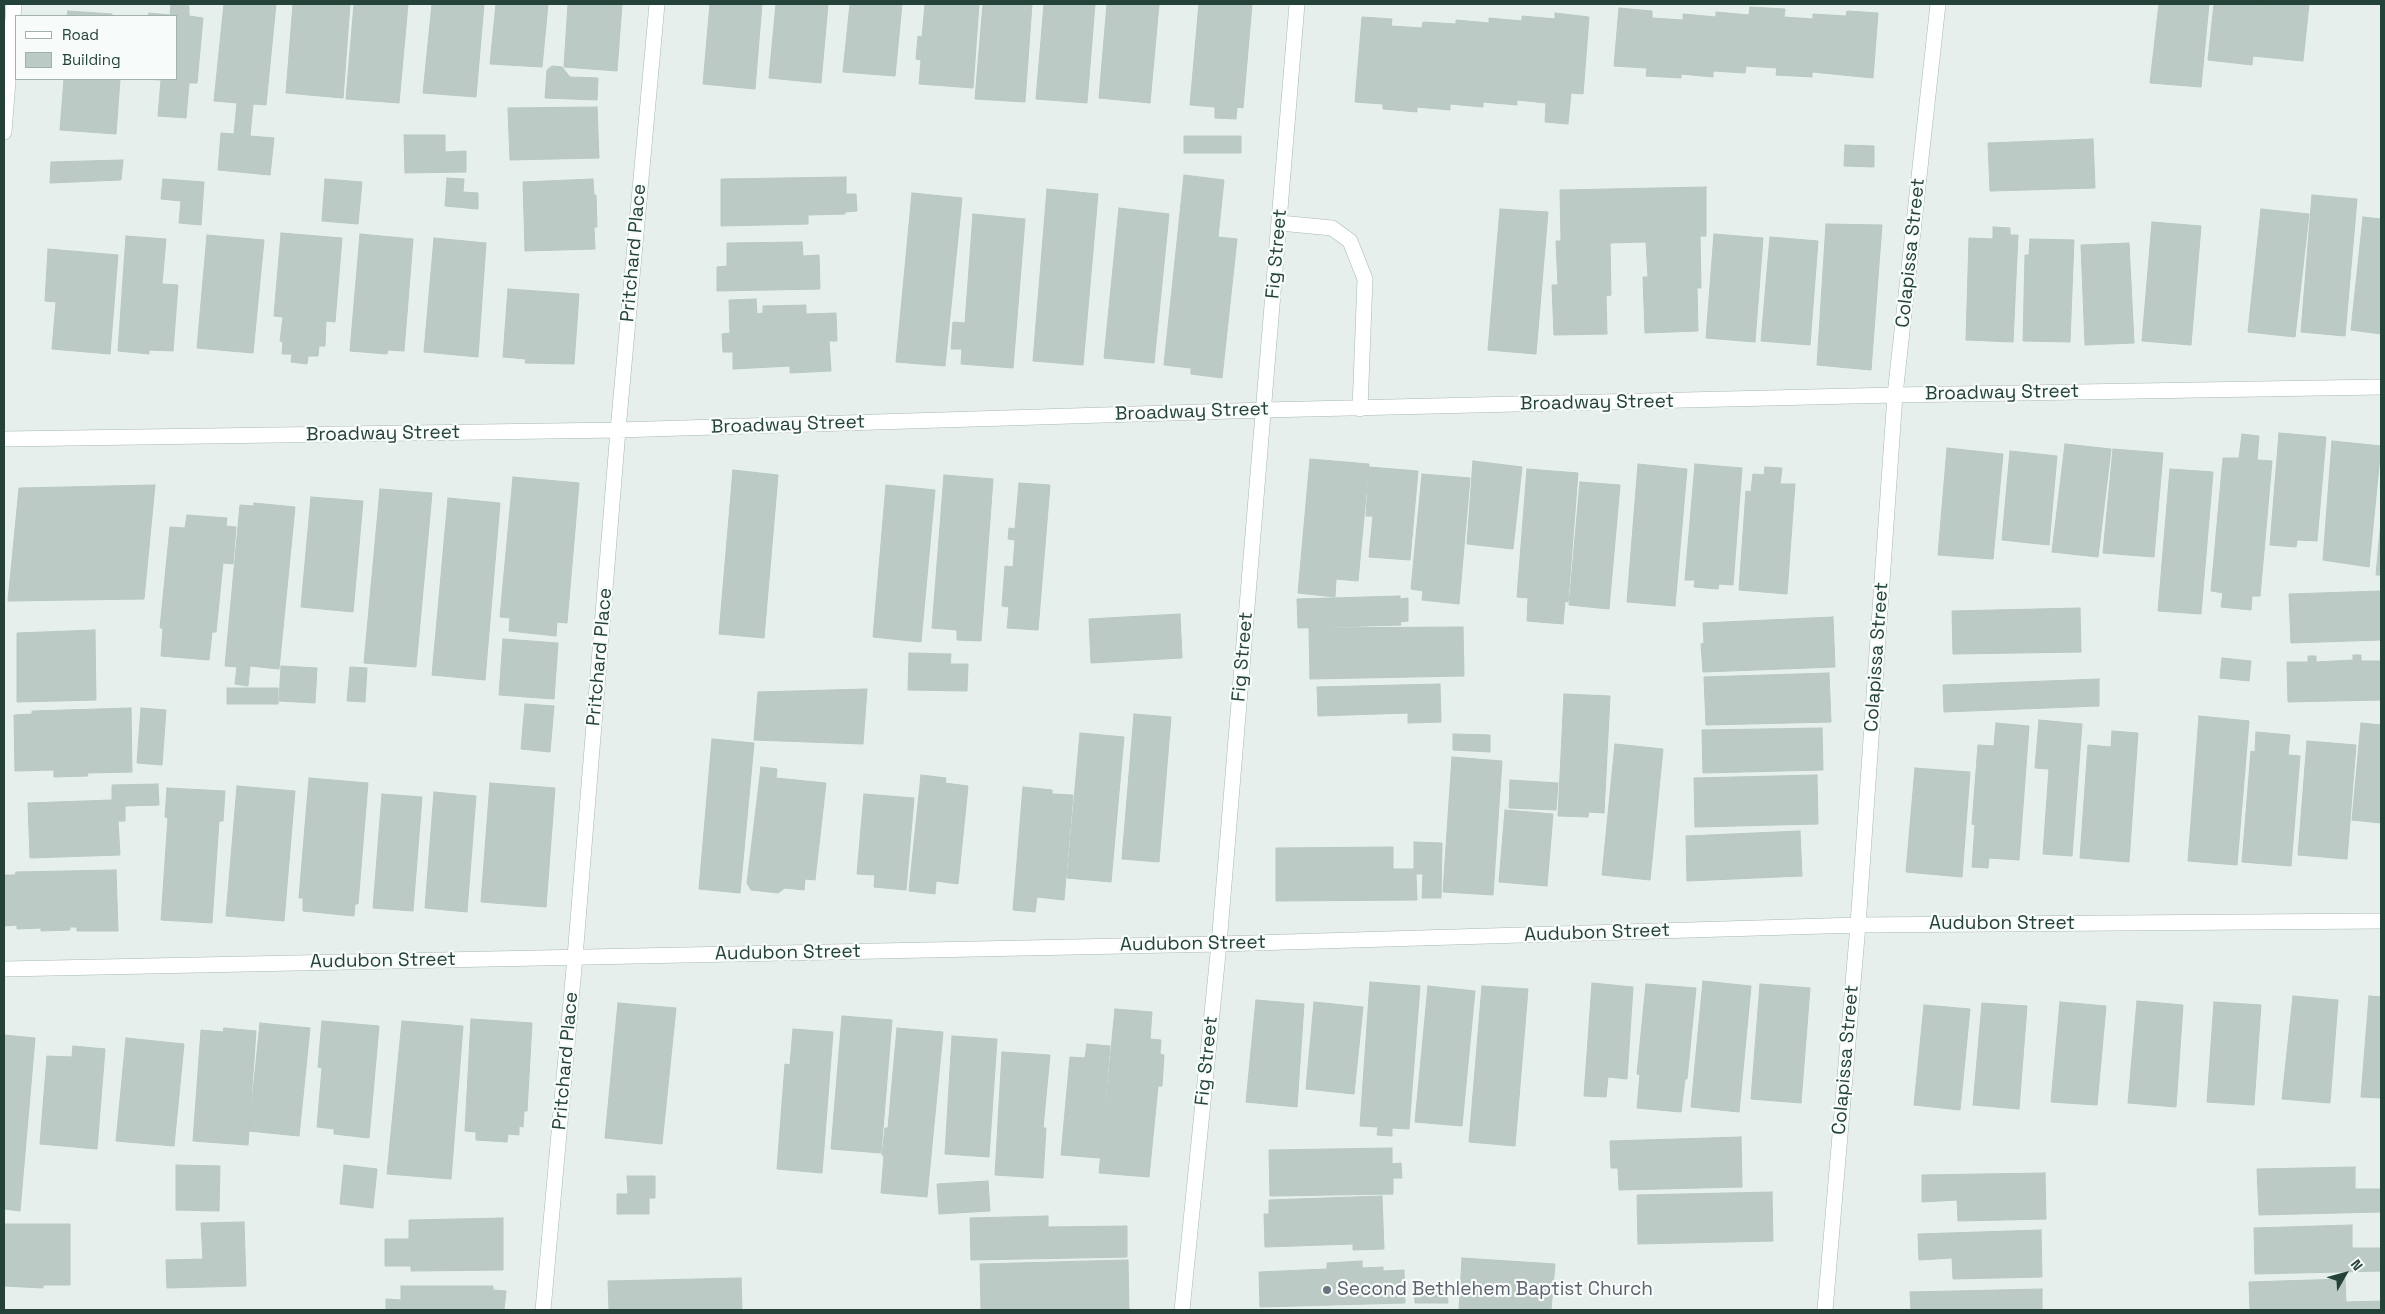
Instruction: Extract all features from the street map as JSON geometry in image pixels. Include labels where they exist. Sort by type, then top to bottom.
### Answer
[{"type":"street","points":[[4,132],[14,4]]},
{"type":"street","name":"Pritchard Place","points":[[543,1310],[576,957],[618,430],[657,4]]},
{"type":"street","name":"Fig Street","points":[[1182,1310],[1219,944],[1265,410],[1297,4]]},
{"type":"street","name":"Colapissa Street","points":[[1825,1310],[1858,925],[1896,395],[1938,4]]},
{"type":"street","points":[[1280,223],[1332,228],[1350,241],[1365,279],[1360,409]]},
{"type":"street","name":"Broadway Street","points":[[4,439],[618,430],[1265,410],[1896,395],[2381,387]]},
{"type":"street","name":"Audubon Street","points":[[4,969],[1219,944],[1858,925],[2381,921]]},
{"type":"building","points":[[171,4],[189,6],[189,16],[203,18],[197,83],[189,83],[186,118],[158,116],[161,80],[178,80],[178,15],[170,15]]},
{"type":"building","points":[[224,4],[276,4],[266,105],[253,104],[250,136],[274,138],[270,175],[218,170],[221,133],[234,134],[237,103],[214,101]]},
{"type":"building","points":[[293,4],[350,4],[343,98],[286,93]]},
{"type":"building","points":[[354,4],[408,4],[399,103],[346,99]]},
{"type":"building","points":[[432,4],[484,4],[476,97],[423,93]]},
{"type":"building","points":[[496,4],[548,4],[542,67],[490,64]]},
{"type":"building","points":[[568,4],[622,4],[617,71],[564,67]]},
{"type":"building","points":[[710,4],[762,4],[755,89],[703,84]]},
{"type":"building","points":[[776,4],[828,4],[821,83],[769,78]]},
{"type":"building","points":[[850,4],[902,4],[895,76],[843,72]]},
{"type":"building","points":[[925,4],[979,4],[973,88],[919,84],[921,60],[916,59],[918,36],[922,37]]},
{"type":"building","points":[[983,4],[1032,4],[1025,102],[975,99]]},
{"type":"building","points":[[1044,4],[1095,4],[1087,103],[1036,99]]},
{"type":"building","points":[[1107,4],[1159,4],[1150,103],[1099,98]]},
{"type":"building","points":[[1199,4],[1252,4],[1243,108],[1237,107],[1236,119],[1215,118],[1215,107],[1190,105]]},
{"type":"building","points":[[2159,4],[2209,4],[2201,87],[2150,83]]},
{"type":"building","points":[[2214,4],[2258,4],[2252,65],[2208,60]]},
{"type":"building","points":[[2259,4],[2309,4],[2303,61],[2253,56]]},
{"type":"building","points":[[1750,7],[1785,9],[1784,17],[1813,19],[1813,14],[1846,16],[1847,11],[1878,13],[1873,78],[1812,72],[1812,77],[1776,75],[1777,68],[1746,66],[1745,73],[1713,71],[1713,77],[1681,74],[1681,78],[1646,76],[1647,68],[1614,66],[1619,8],[1652,11],[1652,18],[1683,20],[1683,14],[1716,17],[1716,12],[1749,15]]},
{"type":"building","points":[[68,11],[112,14],[112,15],[67,15]]},
{"type":"building","points":[[149,13],[170,15],[148,15]]},
{"type":"building","points":[[1555,13],[1589,17],[1583,94],[1571,93],[1568,124],[1545,122],[1546,103],[1517,100],[1517,105],[1483,102],[1483,107],[1450,104],[1450,110],[1417,107],[1417,112],[1383,109],[1383,104],[1355,102],[1362,17],[1392,19],[1391,26],[1422,28],[1423,22],[1456,24],[1456,20],[1489,23],[1489,18],[1522,21],[1522,16],[1555,19]]},
{"type":"building","points":[[552,66],[562,67],[570,77],[598,78],[597,100],[545,98],[547,70]]},
{"type":"building","points":[[64,80],[120,80],[116,134],[60,130]]},
{"type":"building","points":[[597,107],[599,158],[510,160],[508,108]]},
{"type":"building","points":[[404,135],[445,135],[445,152],[466,151],[466,172],[405,173]]},
{"type":"building","points":[[1184,136],[1241,136],[1241,153],[1184,153]]},
{"type":"building","points":[[2093,139],[2095,188],[1990,191],[1988,143]]},
{"type":"building","points":[[1845,145],[1874,146],[1874,167],[1844,166]]},
{"type":"building","points":[[123,160],[121,180],[50,183],[51,162]]},
{"type":"building","points":[[1184,175],[1224,180],[1218,237],[1237,239],[1222,378],[1191,374],[1191,368],[1164,365]]},
{"type":"building","points":[[846,177],[846,194],[856,194],[857,211],[845,212],[845,214],[808,215],[808,224],[721,226],[721,179]]},
{"type":"building","points":[[447,178],[464,179],[463,192],[478,193],[478,209],[445,206]]},
{"type":"building","points":[[163,179],[204,182],[201,225],[179,223],[181,201],[161,199]]},
{"type":"building","points":[[325,179],[362,182],[358,224],[322,221]]},
{"type":"building","points":[[593,179],[594,195],[596,195],[597,227],[594,227],[595,249],[525,251],[523,182]]},
{"type":"building","points":[[1706,187],[1706,236],[1700,236],[1701,288],[1697,288],[1698,331],[1645,333],[1643,277],[1648,277],[1646,242],[1610,243],[1611,295],[1606,296],[1607,334],[1554,335],[1552,285],[1558,285],[1556,241],[1561,241],[1560,190]]},
{"type":"building","points":[[1047,189],[1098,194],[1083,365],[1033,361]]},
{"type":"building","points":[[912,193],[962,198],[945,366],[896,362]]},
{"type":"building","points":[[2312,195],[2357,199],[2345,336],[2301,332]]},
{"type":"building","points":[[1119,208],[1169,214],[1154,363],[1104,358]]},
{"type":"building","points":[[1500,209],[1548,212],[1536,354],[1488,350]]},
{"type":"building","points":[[2261,209],[2309,214],[2295,337],[2248,332]]},
{"type":"building","points":[[973,214],[1025,219],[1013,368],[961,364],[962,349],[951,349],[953,322],[965,323]]},
{"type":"building","points":[[2363,217],[2381,219],[2381,334],[2351,330]]},
{"type":"building","points":[[2152,222],[2201,226],[2191,345],[2142,341]]},
{"type":"building","points":[[1826,224],[1882,225],[1871,370],[1817,365]]},
{"type":"building","points":[[1993,227],[2010,228],[2010,235],[2018,235],[2013,342],[1966,340],[1969,238],[1993,239]]},
{"type":"building","points":[[281,233],[342,238],[335,322],[326,321],[325,346],[319,346],[318,356],[308,356],[307,364],[291,362],[292,354],[282,354],[283,342],[280,341],[283,317],[274,316]]},
{"type":"building","points":[[360,234],[413,239],[404,351],[388,350],[387,354],[350,351]]},
{"type":"building","points":[[1714,234],[1763,238],[1755,342],[1706,338]]},
{"type":"building","points":[[207,235],[264,240],[253,353],[197,348]]},
{"type":"building","points":[[126,236],[166,239],[162,284],[178,285],[173,351],[149,350],[149,354],[118,351]]},
{"type":"building","points":[[1770,237],[1818,241],[1810,345],[1761,341]]},
{"type":"building","points":[[434,238],[486,243],[478,357],[424,352]]},
{"type":"building","points":[[2030,239],[2074,240],[2070,342],[2023,341],[2025,255],[2029,255]]},
{"type":"building","points":[[802,242],[803,256],[819,255],[820,289],[717,291],[717,267],[727,266],[727,243]]},
{"type":"building","points":[[2129,243],[2134,343],[2085,345],[2081,245]]},
{"type":"building","points":[[48,249],[118,255],[110,354],[52,349],[56,302],[45,301]]},
{"type":"building","points":[[508,289],[579,294],[574,364],[525,363],[526,359],[503,357]]},
{"type":"building","points":[[756,299],[757,314],[763,313],[763,306],[806,305],[806,314],[836,313],[837,341],[829,341],[831,371],[790,373],[790,366],[733,369],[733,352],[723,352],[722,334],[730,333],[729,300]]},
{"type":"building","points":[[2279,433],[2326,437],[2317,541],[2297,540],[2296,547],[2270,545]]},
{"type":"building","points":[[2242,434],[2259,436],[2257,460],[2272,461],[2260,596],[2252,596],[2251,610],[2221,607],[2223,593],[2211,591],[2223,458],[2239,458]]},
{"type":"building","points":[[2332,441],[2381,446],[2369,567],[2323,560]]},
{"type":"building","points":[[2065,444],[2111,449],[2098,557],[2052,552]]},
{"type":"building","points":[[1947,448],[2003,454],[1993,559],[1938,555]]},
{"type":"building","points":[[2113,449],[2163,453],[2154,557],[2103,553]]},
{"type":"building","points":[[2010,451],[2057,456],[2049,545],[2002,540]]},
{"type":"building","points":[[1310,459],[1369,464],[1358,581],[1336,579],[1335,597],[1298,593]]},
{"type":"building","points":[[1473,461],[1522,467],[1513,549],[1467,544]]},
{"type":"building","points":[[1638,464],[1687,469],[1675,606],[1627,602]]},
{"type":"building","points":[[1695,464],[1742,468],[1733,585],[1719,584],[1718,589],[1694,587],[1695,580],[1685,580]]},
{"type":"building","points":[[1369,467],[1418,471],[1410,560],[1369,557],[1373,516],[1366,516]]},
{"type":"building","points":[[1765,467],[1782,468],[1780,484],[1795,484],[1787,594],[1739,590],[1746,491],[1751,492],[1753,474],[1764,475]]},
{"type":"building","points":[[1527,469],[1578,473],[1568,602],[1565,601],[1563,624],[1527,621],[1528,598],[1517,597]]},
{"type":"building","points":[[2170,469],[2213,472],[2201,614],[2158,611]]},
{"type":"building","points":[[733,470],[778,475],[764,638],[719,634]]},
{"type":"building","points":[[1422,474],[1470,478],[1459,604],[1422,600],[1423,591],[1411,589]]},
{"type":"building","points":[[944,475],[993,479],[981,641],[957,640],[957,630],[932,628]]},
{"type":"building","points":[[513,477],[579,483],[567,623],[557,622],[556,636],[509,631],[510,618],[500,617]]},
{"type":"building","points":[[1580,482],[1620,485],[1609,609],[1569,605]]},
{"type":"building","points":[[1019,483],[1050,485],[1038,630],[1007,628],[1009,607],[1002,606],[1005,566],[1013,567],[1015,540],[1008,539],[1009,528],[1015,529]]},
{"type":"building","points":[[155,485],[144,599],[8,601],[19,488]]},
{"type":"building","points":[[886,485],[935,490],[921,642],[873,637]]},
{"type":"building","points":[[380,489],[432,493],[416,667],[364,663]]},
{"type":"building","points":[[311,497],[363,501],[353,612],[301,607]]},
{"type":"building","points":[[448,498],[500,503],[485,680],[432,675]]},
{"type":"building","points":[[254,503],[295,507],[279,669],[250,666],[248,686],[235,684],[237,667],[225,666],[240,505],[254,506]]},
{"type":"building","points":[[187,515],[227,518],[226,526],[236,527],[233,564],[223,563],[216,632],[212,632],[209,660],[161,656],[163,628],[160,628],[170,527],[185,528]]},
{"type":"building","points":[[2381,521],[2381,575],[2376,575]]},
{"type":"building","points":[[2381,591],[2381,640],[2291,643],[2289,594]]},
{"type":"building","points":[[1400,596],[1400,599],[1408,598],[1408,621],[1400,622],[1401,625],[1298,628],[1297,599]]},
{"type":"building","points":[[2080,608],[2081,652],[1953,654],[1952,611]]},
{"type":"building","points":[[1180,614],[1182,658],[1091,663],[1089,619]]},
{"type":"building","points":[[1833,617],[1835,667],[1703,672],[1701,644],[1704,643],[1703,623]]},
{"type":"building","points":[[1463,627],[1464,676],[1310,679],[1309,628]]},
{"type":"building","points":[[95,630],[96,700],[17,702],[17,633]]},
{"type":"building","points":[[503,639],[558,643],[554,699],[499,695]]},
{"type":"building","points":[[909,653],[951,654],[950,664],[968,664],[967,691],[908,690]]},
{"type":"building","points":[[2353,655],[2361,655],[2361,661],[2381,661],[2381,700],[2288,702],[2287,662],[2308,662],[2308,656],[2316,656],[2316,662],[2353,660]]},
{"type":"building","points":[[2222,658],[2251,661],[2249,681],[2220,678]]},
{"type":"building","points":[[281,666],[317,668],[315,703],[279,701]]},
{"type":"building","points":[[350,667],[367,668],[365,702],[347,701]]},
{"type":"building","points":[[1829,673],[1831,722],[1706,725],[1704,677]]},
{"type":"building","points":[[2099,679],[2099,706],[1944,712],[1943,685]]},
{"type":"building","points":[[1440,684],[1441,722],[1408,723],[1408,713],[1318,716],[1317,687]]},
{"type":"building","points":[[227,688],[278,688],[278,704],[227,704]]},
{"type":"building","points":[[867,689],[863,744],[754,740],[758,692]]},
{"type":"building","points":[[1564,694],[1610,696],[1604,813],[1589,812],[1588,817],[1558,816]]},
{"type":"building","points":[[525,704],[554,706],[550,752],[521,749]]},
{"type":"building","points":[[131,708],[132,772],[87,773],[88,776],[54,777],[54,770],[15,771],[14,715],[32,714],[32,711]]},
{"type":"building","points":[[141,708],[166,710],[162,765],[137,763]]},
{"type":"building","points":[[1134,714],[1171,717],[1159,862],[1122,859]]},
{"type":"building","points":[[2199,716],[2249,721],[2237,865],[2188,861]]},
{"type":"building","points":[[2039,720],[2082,724],[2072,856],[2043,854],[2049,769],[2035,768]]},
{"type":"building","points":[[1996,723],[2029,726],[2019,860],[1989,858],[1988,868],[1972,867],[1975,825],[1972,824],[1978,745],[1994,746]]},
{"type":"building","points":[[2361,723],[2381,725],[2381,823],[2352,820]]},
{"type":"building","points":[[1822,728],[1823,770],[1703,773],[1702,730]]},
{"type":"building","points":[[2112,731],[2138,733],[2129,862],[2080,858],[2088,745],[2111,747]]},
{"type":"building","points":[[2256,732],[2290,735],[2288,755],[2300,756],[2291,866],[2242,862],[2251,751],[2255,752]]},
{"type":"building","points":[[1080,733],[1124,737],[1111,882],[1067,878]]},
{"type":"building","points":[[1453,734],[1490,735],[1490,752],[1453,750]]},
{"type":"building","points":[[712,739],[754,743],[740,893],[699,889]]},
{"type":"building","points":[[2307,741],[2356,745],[2347,859],[2298,855]]},
{"type":"building","points":[[1615,744],[1663,749],[1650,880],[1602,875]]},
{"type":"building","points":[[1452,757],[1502,761],[1493,895],[1443,892]]},
{"type":"building","points":[[761,767],[777,769],[776,778],[826,783],[815,880],[805,879],[804,890],[785,888],[778,893],[751,890],[747,883]]},
{"type":"building","points":[[1915,768],[1970,772],[1962,877],[1906,872]]},
{"type":"building","points":[[921,775],[946,778],[945,783],[968,786],[958,884],[936,881],[935,894],[909,891]]},
{"type":"building","points":[[1817,775],[1818,824],[1695,827],[1694,778]]},
{"type":"building","points":[[309,778],[368,783],[358,904],[355,904],[354,916],[303,911],[303,898],[299,898]]},
{"type":"building","points":[[1510,780],[1558,783],[1556,810],[1509,808]]},
{"type":"building","points":[[490,783],[555,788],[546,907],[481,902]]},
{"type":"building","points":[[158,784],[159,805],[125,806],[125,821],[118,821],[120,855],[30,858],[28,803],[112,800],[112,785]]},
{"type":"building","points":[[237,786],[295,791],[284,921],[226,916]]},
{"type":"building","points":[[1023,787],[1052,790],[1052,794],[1073,795],[1064,900],[1037,897],[1035,912],[1013,910]]},
{"type":"building","points":[[167,788],[225,791],[223,821],[219,821],[212,923],[161,920],[168,818],[165,817]]},
{"type":"building","points":[[434,792],[476,796],[467,912],[425,908]]},
{"type":"building","points":[[382,794],[422,797],[413,911],[373,908]]},
{"type":"building","points":[[864,794],[914,798],[906,890],[874,887],[875,875],[857,874]]},
{"type":"building","points":[[1505,810],[1553,814],[1547,886],[1499,882]]},
{"type":"building","points":[[1800,831],[1802,876],[1687,881],[1686,836]]},
{"type":"building","points":[[1414,842],[1442,843],[1441,898],[1422,898],[1423,874],[1416,874],[1417,900],[1276,901],[1276,848],[1393,847],[1393,869],[1414,869]]},
{"type":"building","points":[[116,870],[118,931],[77,931],[77,927],[70,927],[70,930],[41,931],[41,928],[17,929],[17,925],[4,926],[4,875],[15,875],[16,872]]},
{"type":"building","points":[[1703,981],[1751,986],[1739,1112],[1691,1107]]},
{"type":"building","points":[[1370,982],[1420,986],[1409,1129],[1392,1128],[1392,1136],[1377,1135],[1378,1127],[1360,1126]]},
{"type":"building","points":[[1592,983],[1633,987],[1627,1079],[1608,1077],[1606,1097],[1584,1096]]},
{"type":"building","points":[[1646,984],[1696,988],[1687,1079],[1685,1079],[1681,1112],[1637,1108],[1640,1075],[1637,1074]]},
{"type":"building","points":[[1760,984],[1810,988],[1801,1103],[1751,1099]]},
{"type":"building","points":[[1428,986],[1475,991],[1462,1126],[1415,1122]]},
{"type":"building","points":[[1482,986],[1528,989],[1515,1146],[1469,1142]]},
{"type":"building","points":[[2293,996],[2338,1000],[2330,1103],[2282,1099]]},
{"type":"building","points":[[2369,996],[2381,997],[2381,1098],[2361,1097]]},
{"type":"building","points":[[1256,1000],[1304,1004],[1297,1107],[1246,1102]]},
{"type":"building","points":[[2137,1001],[2183,1005],[2176,1107],[2128,1103]]},
{"type":"building","points":[[1314,1002],[1363,1007],[1354,1094],[1306,1089]]},
{"type":"building","points":[[2060,1002],[2106,1006],[2097,1105],[2051,1102]]},
{"type":"building","points":[[2214,1002],[2261,1005],[2254,1105],[2207,1102]]},
{"type":"building","points":[[618,1003],[676,1008],[662,1144],[605,1138]]},
{"type":"building","points":[[1982,1003],[2027,1006],[2019,1109],[1973,1105]]},
{"type":"building","points":[[1924,1005],[1970,1009],[1960,1110],[1914,1105]]},
{"type":"building","points":[[1115,1009],[1152,1012],[1150,1039],[1161,1040],[1160,1054],[1164,1055],[1162,1086],[1158,1086],[1149,1177],[1099,1173]]},
{"type":"building","points":[[842,1016],[892,1020],[881,1153],[831,1149]]},
{"type":"building","points":[[471,1019],[532,1023],[527,1111],[524,1111],[523,1127],[519,1126],[519,1135],[508,1134],[507,1142],[476,1140],[476,1132],[465,1131]]},
{"type":"building","points":[[322,1021],[379,1026],[369,1138],[334,1134],[334,1129],[317,1127],[322,1068],[318,1067]]},
{"type":"building","points":[[402,1021],[463,1026],[451,1179],[387,1174]]},
{"type":"building","points":[[260,1023],[310,1028],[299,1136],[249,1131]]},
{"type":"building","points":[[224,1028],[256,1031],[248,1145],[193,1141],[201,1030],[223,1032]]},
{"type":"building","points":[[897,1028],[943,1032],[927,1197],[881,1193],[884,1156],[882,1155],[885,1128],[888,1128]]},
{"type":"building","points":[[793,1029],[833,1032],[822,1173],[777,1169],[785,1064],[790,1065]]},
{"type":"building","points":[[4,1035],[35,1038],[20,1211],[4,1209]]},
{"type":"building","points":[[952,1036],[997,1039],[989,1157],[945,1154]]},
{"type":"building","points":[[126,1038],[184,1044],[174,1146],[116,1141]]},
{"type":"building","points":[[1087,1044],[1110,1046],[1100,1158],[1061,1155],[1070,1057],[1085,1058]]},
{"type":"building","points":[[73,1046],[105,1049],[97,1149],[40,1144],[47,1056],[72,1057]]},
{"type":"building","points":[[1002,1052],[1050,1055],[1043,1128],[1046,1128],[1043,1178],[995,1175]]},
{"type":"building","points":[[1741,1137],[1742,1187],[1619,1190],[1618,1168],[1611,1168],[1610,1141]]},
{"type":"building","points":[[1392,1148],[1392,1164],[1401,1163],[1402,1178],[1393,1178],[1393,1194],[1270,1196],[1269,1150]]},
{"type":"building","points":[[176,1165],[220,1166],[219,1211],[176,1210]]},
{"type":"building","points":[[344,1165],[377,1169],[373,1208],[340,1204]]},
{"type":"building","points":[[2355,1167],[2355,1189],[2381,1189],[2381,1212],[2259,1215],[2257,1169]]},
{"type":"building","points":[[2045,1173],[2046,1219],[1958,1221],[1957,1200],[1922,1202],[1922,1175]]},
{"type":"building","points":[[627,1176],[655,1176],[655,1198],[649,1198],[649,1214],[617,1214],[617,1194],[628,1194]]},
{"type":"building","points":[[988,1181],[990,1211],[939,1214],[937,1184]]},
{"type":"building","points":[[1772,1192],[1773,1241],[1638,1244],[1637,1195]]},
{"type":"building","points":[[1382,1196],[1384,1249],[1353,1250],[1353,1244],[1265,1247],[1264,1214],[1269,1214],[1269,1200]]},
{"type":"building","points":[[1048,1216],[1048,1227],[1127,1226],[1127,1257],[971,1260],[970,1218]]},
{"type":"building","points":[[503,1218],[503,1270],[411,1271],[411,1266],[385,1266],[385,1239],[409,1239],[409,1220]]},
{"type":"building","points":[[244,1222],[246,1286],[167,1288],[166,1260],[203,1259],[201,1223]]},
{"type":"building","points":[[4,1224],[70,1224],[70,1285],[43,1285],[43,1288],[4,1286]]},
{"type":"building","points":[[2352,1225],[2352,1248],[2381,1248],[2381,1271],[2255,1274],[2254,1228]]},
{"type":"building","points":[[2041,1230],[2042,1277],[1953,1279],[1952,1258],[1919,1260],[1918,1234]]},
{"type":"building","points":[[1462,1258],[1555,1264],[1551,1310],[1459,1310]]},
{"type":"building","points":[[1128,1260],[1129,1310],[981,1310],[980,1264]]},
{"type":"building","points":[[1362,1261],[1362,1268],[1383,1267],[1383,1271],[1404,1270],[1405,1303],[1260,1307],[1259,1272],[1327,1269],[1327,1263]]},
{"type":"building","points":[[741,1278],[742,1310],[609,1310],[608,1281]]},
{"type":"building","points":[[2345,1279],[2346,1302],[2381,1301],[2381,1310],[2250,1310],[2249,1282]]},
{"type":"building","points":[[1414,1285],[1447,1285],[1448,1303],[1415,1303]]},
{"type":"building","points":[[401,1286],[493,1286],[493,1290],[506,1291],[504,1310],[386,1310],[386,1299],[401,1300]]},
{"type":"building","points":[[2042,1289],[2042,1310],[1911,1310],[1910,1292]]},
{"type":"place","name":"Second Bethlehem Baptist Church","points":[[1327,1290]]}]
